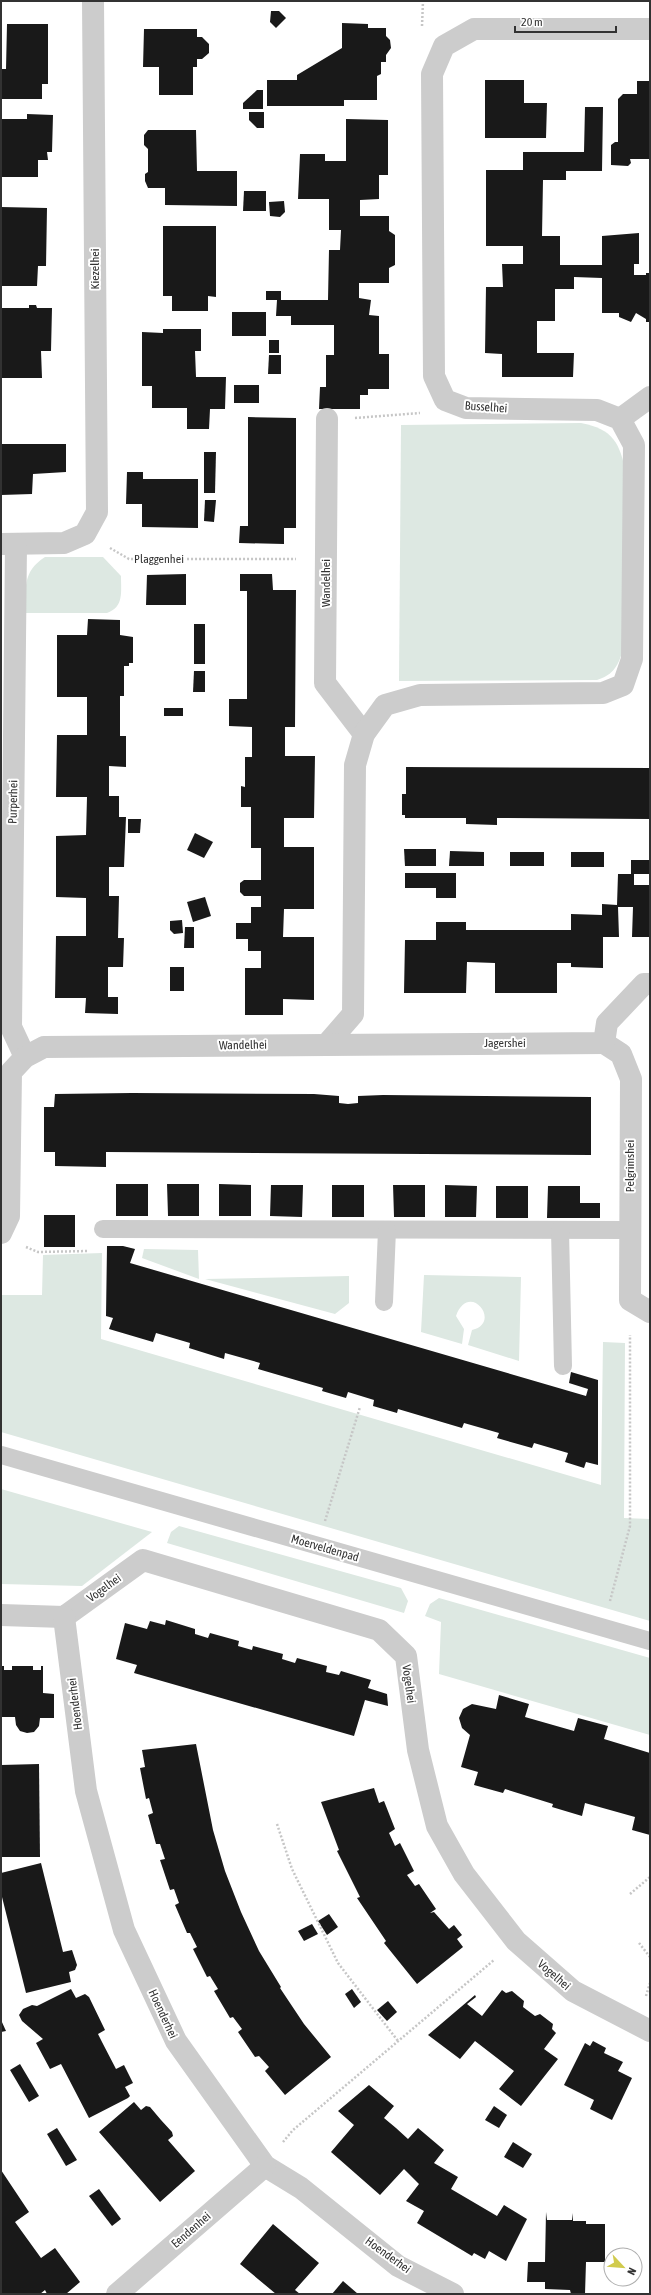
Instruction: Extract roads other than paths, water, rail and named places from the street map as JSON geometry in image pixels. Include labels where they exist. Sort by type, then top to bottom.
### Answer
[{"type":"street","name":"Kiezelhei","points":[[8,544],[64,543],[85,534],[98,512],[93,1]]},
{"type":"street","name":"Busselhei","points":[[620,419],[597,410],[466,408],[445,400],[434,376],[432,74],[444,46],[474,29],[650,29]]},
{"type":"street","points":[[327,1044],[353,1014],[355,765],[364,734],[385,705],[420,695],[603,693],[623,685],[632,659],[634,446],[620,419],[650,397]]},
{"type":"street","name":"Wandelhei","points":[[327,419],[325,683],[364,734]]},
{"type":"street","name":"Purperhei","points":[[8,544],[11,1027],[25,1057]]},
{"type":"street","points":[[604,1042],[607,1023],[644,984],[650,984]]},
{"type":"street","name":"Jagershei","points":[[327,1044],[604,1042]]},
{"type":"street","name":"Pelgrimshei","points":[[604,1042],[622,1054],[631,1079],[630,1300],[650,1312]]},
{"type":"street","name":"Wandelhei","points":[[1,1233],[9,1216],[11,1072],[25,1057],[44,1047],[327,1044]]},
{"type":"street","name":"Vogelhei","points":[[64,1617],[143,1560],[379,1630],[406,1656],[418,1750],[437,1826],[464,1874],[516,1941],[572,1991],[650,2031]]},
{"type":"street","points":[[1,1615],[64,1617]]},
{"type":"street","name":"Hoenderhei","points":[[64,1617],[86,1791],[124,1930],[176,2041],[265,2166],[301,2188],[398,2266],[453,2294]]},
{"type":"street","name":"Eendenhei","points":[[118,2294],[265,2166]]},
{"type":"lane","points":[[103,1229],[630,1230]]},
{"type":"lane","points":[[384,1302],[387,1230]]},
{"type":"lane","points":[[560,1230],[563,1366]]},
{"type":"lane","name":"Moerveldenpad","points":[[1,1454],[650,1641]]}]
